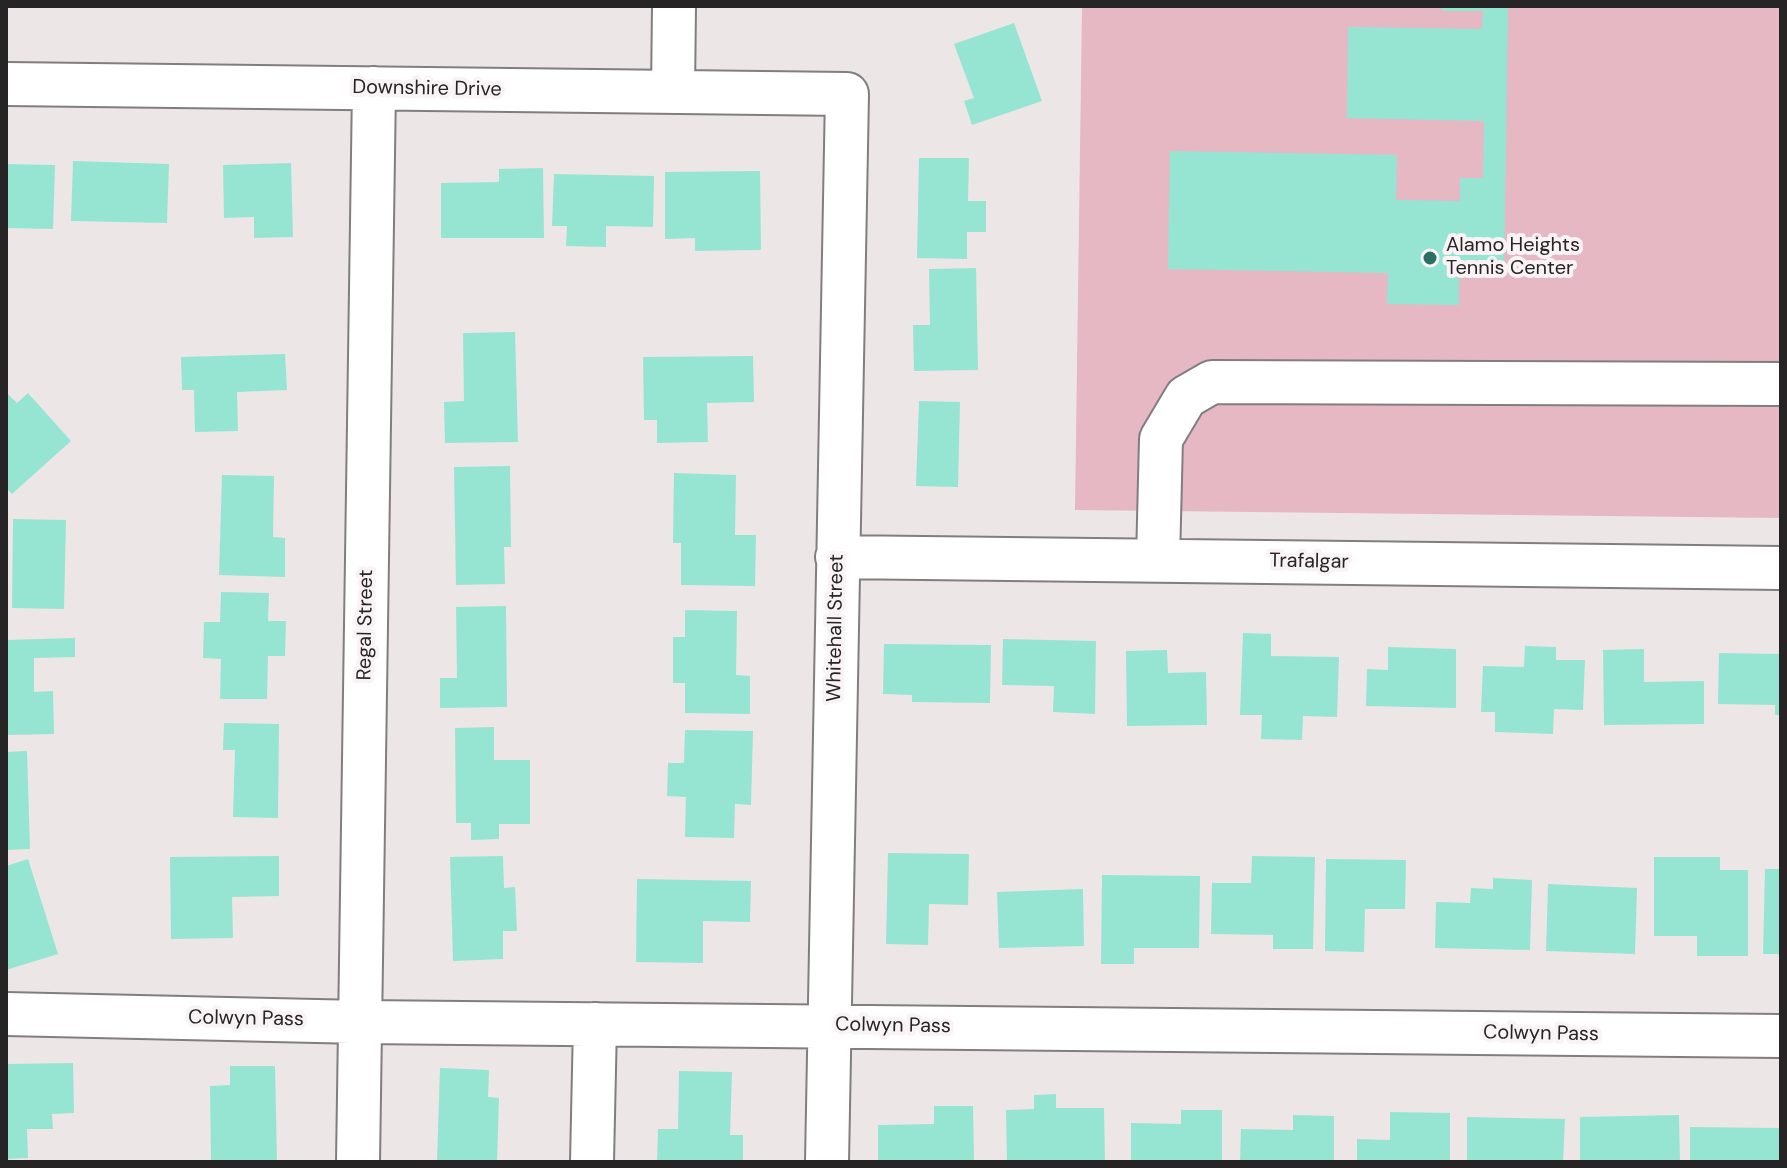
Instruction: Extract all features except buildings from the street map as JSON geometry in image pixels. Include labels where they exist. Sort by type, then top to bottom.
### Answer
[{"type":"street","points":[[673,92],[674,6]]},
{"type":"street","name":"Downshire Drive","points":[[6,84],[847,94]]},
{"type":"street","name":"Regal Street","points":[[358,1162],[374,88]]},
{"type":"street","name":"Whitehall Street","points":[[827,1162],[847,94]]},
{"type":"street","points":[[1158,560],[1161,439],[1169,419],[1186,397],[1212,382],[1781,384]]},
{"type":"street","name":"Trafalgar","points":[[837,557],[1781,568]]},
{"type":"street","name":"Colwyn Pass","points":[[6,1014],[361,1022],[1781,1036]]},
{"type":"street","points":[[592,1162],[595,1024]]},
{"type":"shaded area","name":"Alamo Heights Tennis Center","points":[[1082,6],[1781,6],[1781,518],[1075,510]]},
{"type":"place","name":"Alamo Heights Tennis Center","points":[[1430,258]]}]
